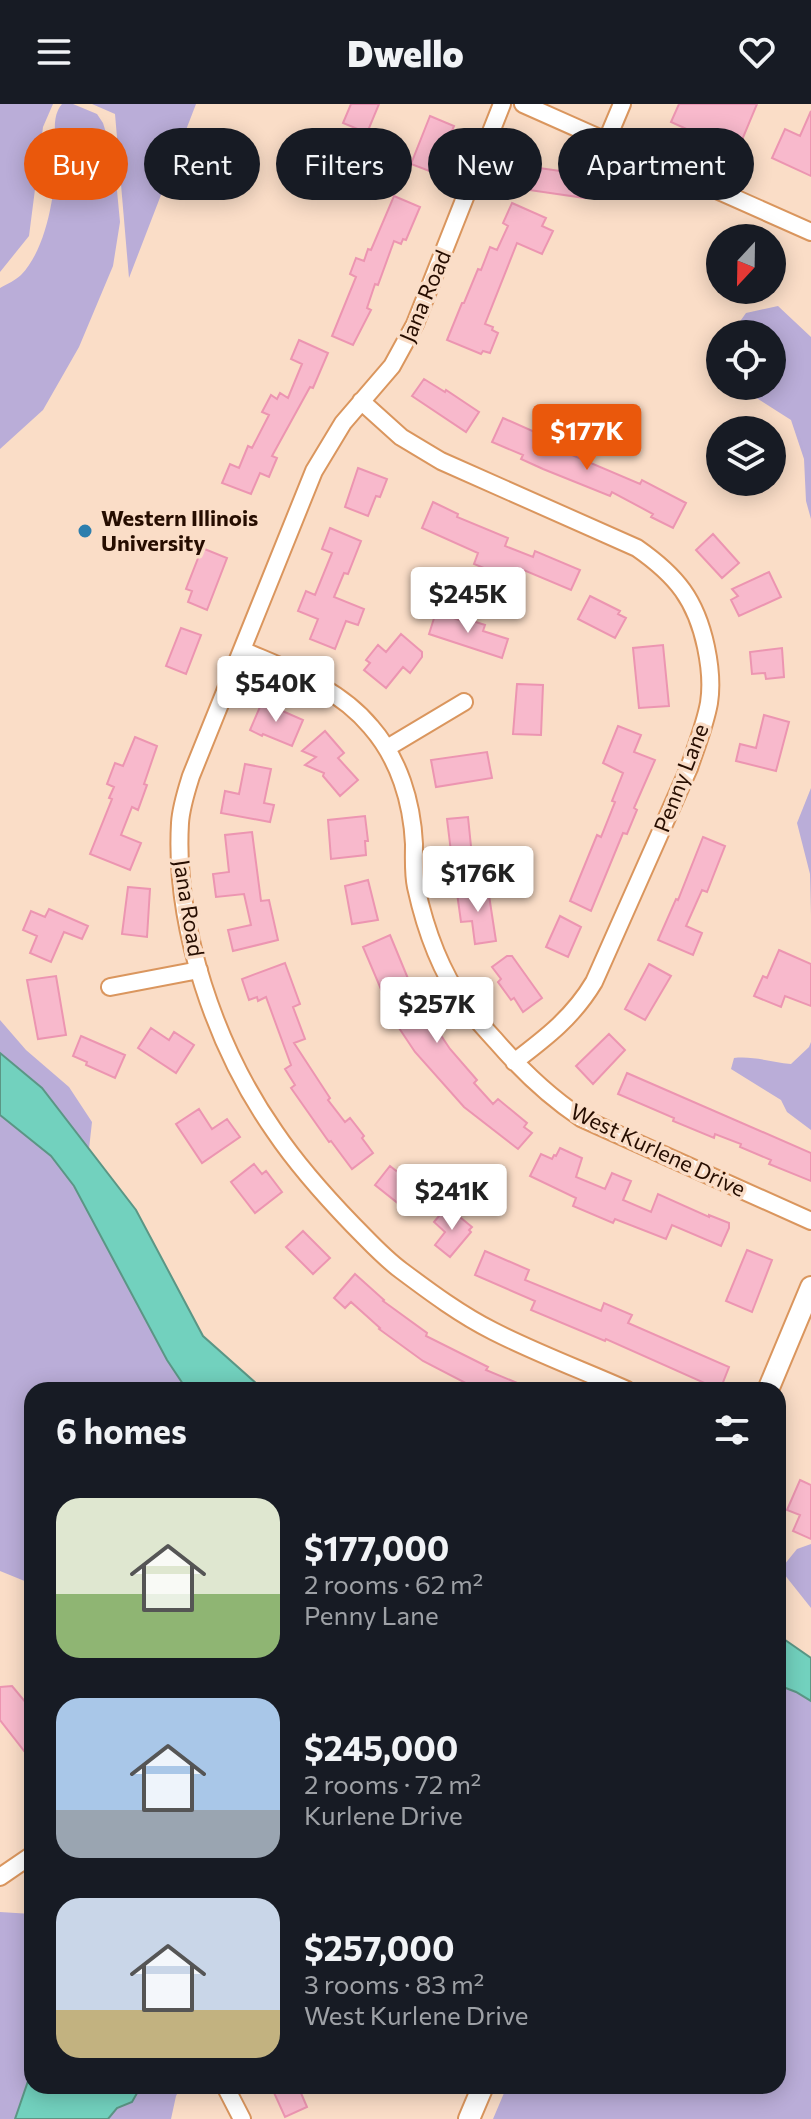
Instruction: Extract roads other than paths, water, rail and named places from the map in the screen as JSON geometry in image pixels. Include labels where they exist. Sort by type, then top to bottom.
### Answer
[{"type":"street","name":"Jana Road","points":[[502,104],[415,324],[392,366],[343,423],[314,471],[191,776],[180,821],[182,889],[199,970],[231,1055],[274,1131],[331,1203],[381,1254],[445,1301],[492,1330],[609,1382]]},
{"type":"street","points":[[523,104],[575,128]]},
{"type":"street","points":[[612,128],[622,104]]},
{"type":"street","points":[[738,200],[811,232]]},
{"type":"street","name":"Penny Lane","points":[[361,401],[401,437],[441,461],[637,548],[653,560],[686,595],[702,626],[711,682],[709,703],[689,768],[594,982],[569,1017],[514,1062]]},
{"type":"street","name":"West Kurlene Drive","points":[[242,650],[333,693],[354,709],[387,748],[402,779],[410,809],[416,887],[437,955],[465,1006],[514,1062],[546,1093],[581,1118],[811,1221]]},
{"type":"street","points":[[387,748],[464,702]]},
{"type":"street","points":[[110,987],[199,970]]},
{"type":"street","points":[[771,1382],[811,1287]]},
{"type":"street","points":[[0,1877],[24,1860]]},
{"type":"street","points":[[229,2094],[242,2119]]},
{"type":"street","points":[[469,2119],[480,2094]]},
{"type":"water","points":[[0,1053],[42,1088],[136,1210],[203,1336],[255,1382],[182,1382],[74,1186],[51,1156],[0,1115]]},
{"type":"water","points":[[786,1641],[811,1658],[811,1701],[786,1688]]},
{"type":"water","points":[[24,2093],[136,2094],[132,2102],[117,2108],[108,2119],[15,2119]]},
{"type":"place","name":"Western Illinois University","points":[[85,531]]}]
